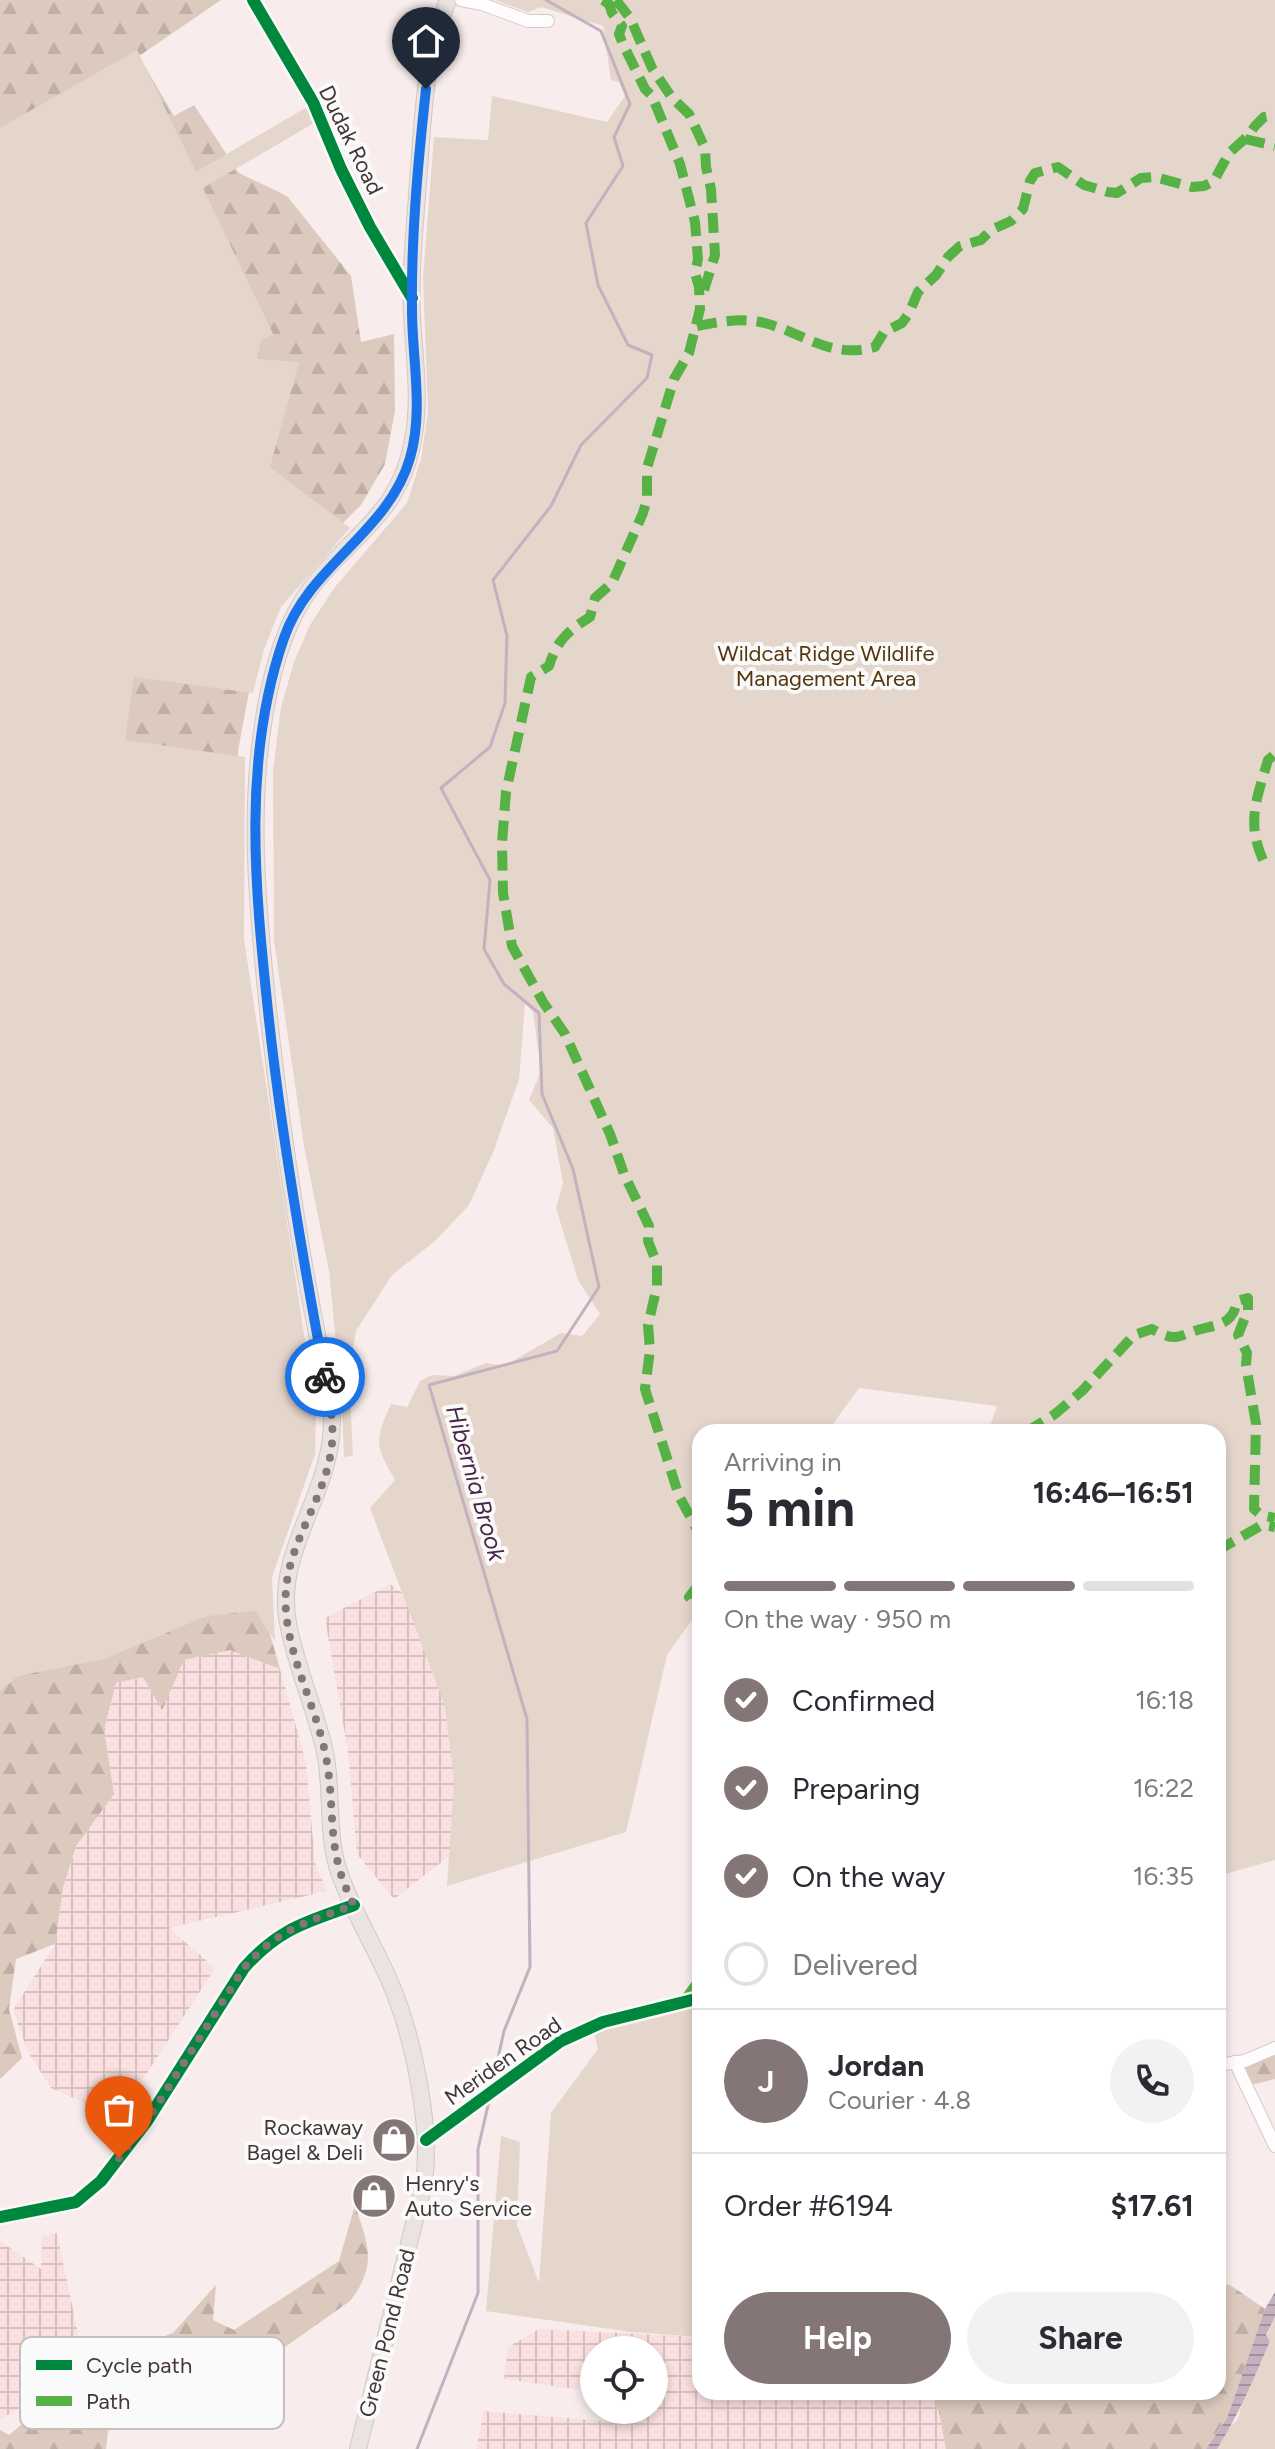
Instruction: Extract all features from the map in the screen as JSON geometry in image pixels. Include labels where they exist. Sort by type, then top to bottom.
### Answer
[{"type":"main road","name":"Green Pond Road","points":[[358,2449],[424,2183],[427,2153],[419,2094],[401,2009],[338,1869],[324,1750],[287,1622],[286,1585],[290,1563],[327,1467],[332,1444],[332,1419],[303,1261],[279,1100],[258,918],[255,835],[263,716],[274,670],[291,621],[313,585],[376,520],[390,501],[410,459],[417,402],[412,298],[421,130],[434,37],[448,0]]},
{"type":"street","name":"Dudak Road","points":[[253,0],[313,102],[370,227],[412,298]]},
{"type":"street","points":[[461,0],[482,4],[528,21],[548,21]]},
{"type":"street","points":[[0,2217],[76,2202],[90,2192],[147,2121],[244,1968],[260,1950],[285,1931],[354,1905]]},
{"type":"street","name":"Meriden Road","points":[[426,2140],[541,2055],[579,2032],[603,2022],[692,2000]]},
{"type":"street","points":[[1226,2064],[1275,2048]]},
{"type":"street","points":[[1235,2062],[1275,2146]]},
{"type":"shaded area","points":[[390,1584],[430,1613],[450,1697],[461,1847],[394,1899],[357,1854],[348,1752],[325,1618]]},
{"type":"shaded area","points":[[230,1650],[280,1669],[306,1762],[315,1863],[327,1891],[169,1928],[215,1968],[118,2118],[51,2088],[28,2052],[13,2010],[55,1944],[63,1888],[76,1846],[114,1794],[104,1729],[116,1683],[143,1677],[184,1660]]},
{"type":"shaded area","points":[[57,2233],[79,2337],[20,2337],[20,2409],[0,2419],[0,2241],[41,2269],[42,2236]]},
{"type":"shaded area","points":[[1275,2292],[1275,2317],[1266,2335],[1270,2341],[1258,2369],[1217,2449],[1206,2449],[1227,2418],[1265,2309]]},
{"type":"shaded area","points":[[539,2329],[692,2337],[692,2400],[937,2400],[946,2449],[476,2449],[484,2411],[580,2419],[580,2424],[668,2424],[668,2336],[580,2336],[580,2390],[504,2379],[508,2347]]},
{"type":"green space","points":[[0,0],[221,0],[139,56],[174,116],[194,105],[239,173],[287,196],[351,276],[361,342],[394,334],[395,411],[385,464],[361,505],[305,561],[257,649],[238,751],[234,859],[269,1562],[266,1620],[280,1669],[230,1650],[184,1660],[162,1710],[143,1677],[116,1683],[104,1729],[114,1794],[76,1846],[63,1888],[55,1944],[16,1959],[9,2009],[22,2058],[0,2079]]},
{"type":"green space","name":"Wildcat Ridge Wildlife Management Area","points":[[495,0],[1275,0],[1275,1860],[1226,1874],[1226,1424],[991,1424],[997,1406],[859,1388],[833,1424],[692,1424],[692,1620],[667,1655],[626,1832],[447,1886],[454,1781],[445,1706],[370,1508],[395,1480],[380,1451],[382,1427],[391,1404],[407,1407],[420,1381],[432,1375],[454,1376],[486,1363],[504,1366],[561,1333],[582,1336],[600,1314],[578,1280],[556,1208],[563,1183],[553,1128],[529,1100],[541,1071],[533,1012],[525,1004],[519,1079],[494,1150],[469,1205],[435,1241],[392,1275],[356,1331],[349,1372],[353,1456],[344,1457],[329,1271],[304,1146],[274,941],[273,771],[281,707],[294,662],[310,625],[335,587],[407,503],[421,459],[428,412],[423,277],[434,137],[488,140],[492,96],[607,122],[625,96],[619,82],[611,80],[603,26],[541,7],[528,12]]},
{"type":"green space","points":[[137,50],[196,172],[307,107],[314,123],[203,188],[273,334],[261,341],[257,359],[299,362],[270,467],[350,528],[281,607],[264,649],[253,693],[134,677],[125,740],[245,757],[244,939],[316,1413],[315,1454],[272,1577],[275,1641],[255,1611],[207,1616],[104,1659],[18,1676],[0,1691],[0,128]]},
{"type":"green space","points":[[692,2004],[692,2336],[631,2332],[486,2311],[501,2136],[520,2142],[517,2225],[539,2283],[551,2113],[598,2049],[593,2027]]},
{"type":"green space","points":[[1275,2047],[1275,2079],[1246,2086],[1238,2063]]},
{"type":"green space","points":[[355,2205],[368,2254],[359,2288],[350,2301],[284,2348],[284,2337],[162,2337],[173,2333],[216,2285],[213,2320],[234,2330],[339,2261]]},
{"type":"green space","points":[[1226,2285],[1265,2309],[1227,2418],[1206,2449],[946,2449],[937,2400],[1226,2400]]},
{"type":"green space","points":[[1275,2317],[1275,2449],[1211,2449],[1238,2419],[1248,2377]]},
{"type":"green space","points":[[20,2426],[20,2429],[112,2429],[108,2431],[106,2449],[0,2449],[0,2430],[9,2435]]},
{"type":"waterway","name":"Hibernia Brook","points":[[492,2085],[504,2031],[530,1967],[527,1719],[429,1385],[557,1351],[599,1287],[573,1169],[542,1094],[539,1013],[504,984],[484,949],[490,880],[441,788],[490,747],[505,703],[507,636],[493,580],[551,506],[581,445],[647,378],[652,355],[628,345],[598,285],[586,223],[623,166],[614,137],[630,104],[601,31],[546,0]]},
{"type":"waterway","name":"Hibernia Brook","points":[[417,2449],[478,2293],[478,2149],[489,2101]]},
{"type":"marked path","points":[[603,0],[609,4],[622,26],[619,34],[622,42],[645,89],[652,96],[680,164],[695,222],[698,259],[695,273],[700,309],[689,353],[674,379],[647,468],[647,499],[643,513],[612,583],[595,598],[590,617],[569,632],[560,643],[549,666],[531,677],[506,792],[502,843],[503,893],[512,946],[565,1034],[649,1226],[648,1241],[657,1264],[657,1286],[648,1325],[650,1350],[645,1389],[679,1496],[692,1520]]},
{"type":"marked path","points":[[616,0],[630,18],[652,68],[672,98],[689,114],[705,148],[715,255],[704,290]]},
{"type":"marked path","points":[[697,326],[752,321],[775,326],[829,347],[844,350],[875,347],[884,332],[902,323],[918,292],[936,275],[948,257],[960,246],[981,240],[991,230],[1011,221],[1023,209],[1035,173],[1058,167],[1084,185],[1117,193],[1141,178],[1155,177],[1192,187],[1204,186],[1214,181],[1229,153],[1255,126],[1264,117],[1275,115]]},
{"type":"marked path","points":[[1245,139],[1275,146]]},
{"type":"marked path","points":[[1263,860],[1255,834],[1255,810],[1268,760],[1275,754]]},
{"type":"marked path","points":[[1039,1424],[1082,1391],[1134,1335],[1152,1329],[1177,1337],[1220,1324],[1229,1319],[1237,1301],[1248,1298],[1248,1310],[1238,1335],[1247,1353],[1246,1365],[1256,1424],[1254,1509],[1261,1515],[1275,1518]]},
{"type":"marked path","points":[[1226,1546],[1262,1525],[1275,1527]]},
{"type":"marked path","points":[[692,1593],[689,1597],[692,1601]]},
{"type":"marked path","points":[[684,2001],[692,1990]]},
{"type":"cycle path","points":[[253,0],[313,102],[370,227],[412,298]]},
{"type":"cycle path","points":[[0,2217],[76,2202],[101,2181],[147,2121],[244,1968],[269,1944],[294,1928],[354,1905]]},
{"type":"cycle path","points":[[426,2140],[561,2041],[603,2022],[692,2000]]},
{"type":"way so far","points":[[119,2158],[147,2121],[244,1968],[260,1950],[285,1931],[354,1905],[338,1869],[324,1750],[287,1622],[286,1585],[290,1563],[327,1467],[332,1444],[332,1419],[325,1377]]},
{"type":"place","name":"Rockaway Bagel & Deli","points":[[394,2140]]},
{"type":"place","name":"Henry's Auto Service","points":[[374,2196]]},
{"type":"route","points":[[325,1377],[303,1261],[260,941],[255,835],[262,726],[274,670],[291,621],[313,585],[376,520],[390,501],[410,459],[417,402],[412,265],[426,89]]}]
